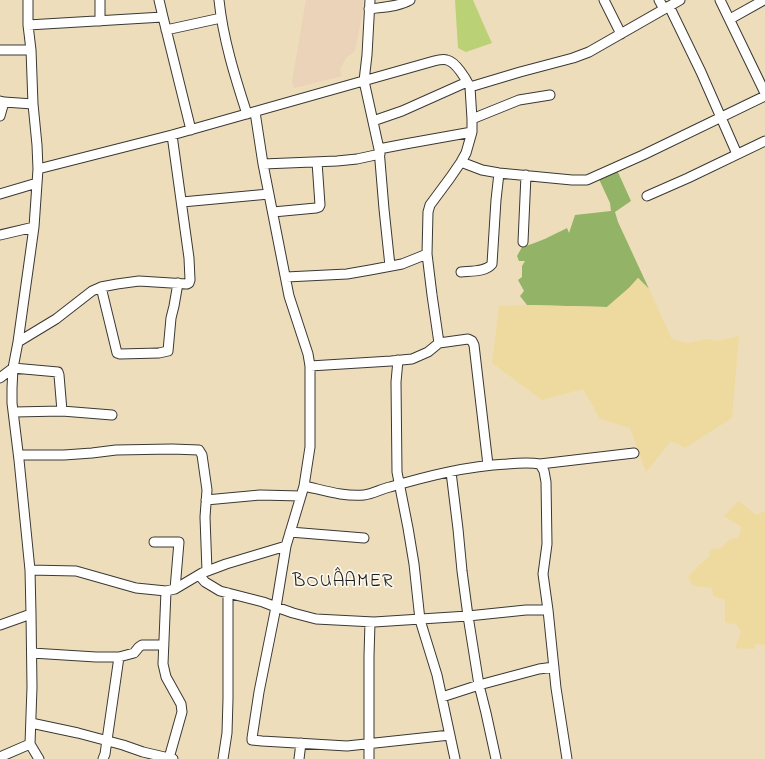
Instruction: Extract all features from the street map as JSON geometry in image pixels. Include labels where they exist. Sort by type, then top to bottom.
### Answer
[{"type":"street","points":[[28,0],[28,25],[31,50],[38,169],[34,227],[13,368],[12,388],[30,570],[32,653],[30,744],[39,759]]},
{"type":"street","points":[[100,0],[100,21]]},
{"type":"street","points":[[160,0],[191,130]]},
{"type":"street","points":[[219,0],[221,18],[234,72],[251,113],[263,164],[289,296],[308,354],[310,366],[310,447],[304,486],[286,546],[276,607],[260,685],[252,739],[262,741],[347,746],[450,735]]},
{"type":"street","points":[[390,266],[380,152],[364,81],[367,56],[369,5],[392,6],[410,0]]},
{"type":"street","points":[[604,0],[621,34]]},
{"type":"street","points":[[658,0],[667,7],[721,117],[737,154]]},
{"type":"street","points":[[373,121],[469,85],[573,58],[589,52],[680,0]]},
{"type":"street","points":[[720,0],[765,93]]},
{"type":"street","points":[[730,19],[764,0]]},
{"type":"street","points":[[28,25],[163,17]]},
{"type":"street","points":[[166,30],[221,18]]},
{"type":"street","points":[[0,50],[31,50]]},
{"type":"street","points":[[38,169],[191,130],[434,61],[449,60],[454,63],[469,85],[472,132],[466,153],[430,205],[428,212],[427,254],[439,343]]},
{"type":"street","points":[[472,119],[519,100],[550,95]]},
{"type":"street","points":[[461,162],[482,170],[499,173],[587,180],[643,155],[765,96]]},
{"type":"street","points":[[0,116],[2,101],[33,104]]},
{"type":"street","points":[[263,164],[357,159],[405,144],[472,132]]},
{"type":"street","points":[[18,342],[56,319],[92,291],[101,287],[139,281],[189,283],[189,258],[172,135]]},
{"type":"street","points":[[647,196],[765,141]]},
{"type":"street","points":[[272,212],[319,207],[317,162]]},
{"type":"street","points":[[461,272],[484,270],[492,264],[499,173]]},
{"type":"street","points":[[523,242],[526,175]]},
{"type":"street","points":[[2,191],[37,183]]},
{"type":"street","points":[[182,202],[269,194]]},
{"type":"street","points":[[0,236],[34,227]]},
{"type":"street","points":[[286,277],[347,274],[402,264],[427,254]]},
{"type":"street","points":[[101,287],[117,353],[159,353],[166,352],[168,349],[171,318],[178,283]]},
{"type":"street","points":[[310,366],[412,359],[428,352],[439,343],[468,339],[472,341],[474,345],[488,465]]},
{"type":"street","points":[[398,360],[396,382],[397,472],[413,557],[420,620],[437,675],[455,759]]},
{"type":"street","points":[[0,378],[13,368],[58,372],[62,411]]},
{"type":"street","points":[[14,412],[62,411],[112,415]]},
{"type":"street","points":[[19,456],[116,450],[199,450],[202,455],[207,490],[203,573],[205,582],[220,591],[263,602],[316,619],[370,622],[420,620],[526,610],[548,610]]},
{"type":"street","points":[[304,486],[345,495],[363,495],[371,494],[388,487],[422,478],[488,465],[531,462],[540,464],[634,453]]},
{"type":"street","points":[[540,464],[544,471],[546,482],[547,544],[543,574],[556,688],[567,759]]},
{"type":"street","points":[[451,472],[468,616],[479,685],[496,759]]},
{"type":"street","points":[[206,500],[260,495],[301,496]]},
{"type":"street","points":[[290,532],[364,538]]},
{"type":"street","points":[[31,723],[107,741],[142,756],[171,759],[182,712],[181,704],[166,677],[163,664],[171,590],[179,542],[154,542]]},
{"type":"street","points":[[30,570],[76,571],[136,588],[171,590],[203,573],[226,564],[286,546]]},
{"type":"street","points":[[223,759],[227,733],[228,593]]},
{"type":"street","points":[[0,625],[31,614]]},
{"type":"street","points":[[369,759],[370,622]]},
{"type":"street","points":[[32,653],[119,657],[134,653],[142,645],[164,645]]},
{"type":"street","points":[[103,759],[105,754],[119,657]]},
{"type":"street","points":[[442,697],[479,685],[539,669],[554,667]]},
{"type":"street","points":[[299,759],[301,743]]},
{"type":"street","points":[[0,757],[10,755],[30,744]]},
{"type":"shaded area","points":[[306,0],[363,0],[363,9],[355,51],[346,58],[340,69],[342,76],[294,88],[292,82]]},
{"type":"green space","points":[[455,0],[473,0],[492,43],[466,52],[458,48]]},
{"type":"green space","points":[[617,170],[631,201],[615,212],[618,222],[649,289],[638,278],[607,307],[527,305],[520,296],[524,291],[518,280],[522,277],[522,266],[525,261],[519,261],[517,256],[522,247],[540,241],[567,228],[569,233],[575,215],[611,211],[610,203],[598,177]]},
{"type":"sand","points":[[638,278],[649,289],[672,339],[687,343],[708,339],[718,341],[739,336],[732,418],[685,448],[671,441],[646,472],[630,428],[600,419],[583,389],[542,400],[492,363],[499,306],[527,305],[607,307]]},
{"type":"sand","points":[[739,501],[756,515],[765,511],[765,645],[755,644],[754,649],[735,648],[741,632],[736,624],[725,623],[725,600],[713,596],[712,588],[693,586],[688,577],[709,557],[711,549],[721,548],[730,539],[738,538],[742,527],[724,516]]},
{"type":"district","name":"BOUÂAMER","points":[[343,583]]}]
